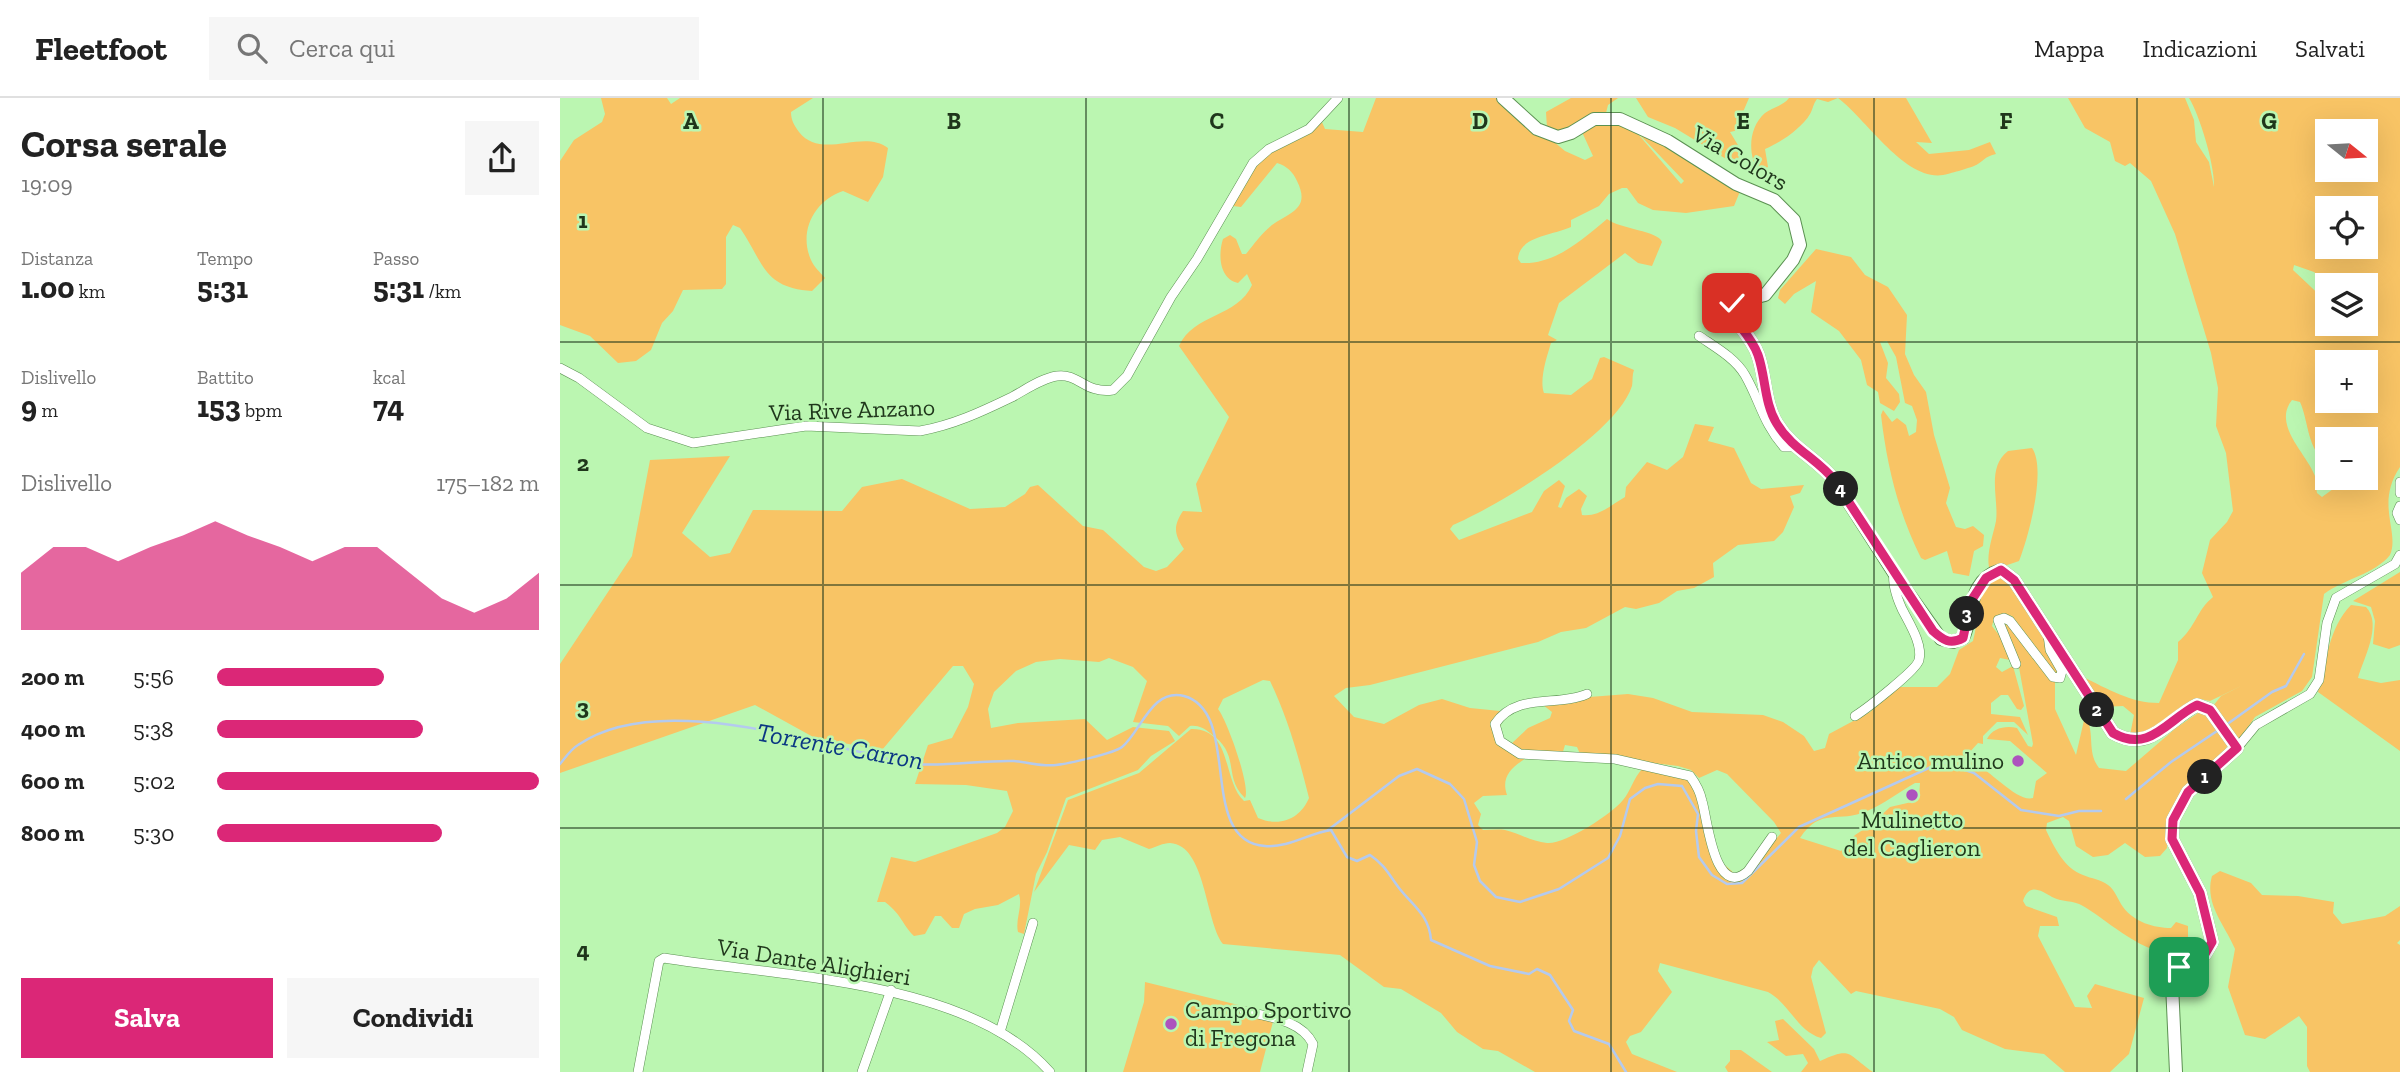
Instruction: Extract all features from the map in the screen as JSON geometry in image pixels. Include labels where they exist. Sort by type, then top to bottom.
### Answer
[{"type":"street","name":"Via Rive Anzano","points":[[560,368],[579,378],[647,428],[693,443],[806,426],[920,431],[937,428],[984,411],[1055,376],[1077,380],[1093,390],[1113,390],[1127,376],[1171,297],[1198,259],[1253,163],[1269,149],[1309,129],[1338,98]]},
{"type":"street","name":"Via Colors","points":[[1503,98],[1537,129],[1558,137],[1602,117],[1627,121],[1668,141],[1736,184],[1774,200],[1790,213],[1800,245],[1793,260],[1765,295],[1732,303],[1730,307],[1758,353],[1770,411],[1794,447],[1828,471],[1933,631],[1946,641],[1963,638],[1971,601],[1986,578],[2001,570],[2014,580],[2048,633]]},
{"type":"street","points":[[1699,336],[1742,371],[1762,418],[1784,447],[1794,447]]},
{"type":"street","points":[[2400,482],[2400,493]]},
{"type":"street","points":[[2400,506],[2397,513],[2400,520]]},
{"type":"street","points":[[2176,1072],[2172,984],[2179,967],[2205,954],[2212,942],[2200,893],[2172,839],[2173,820],[2188,792],[2233,743],[2256,725],[2310,694],[2319,680],[2327,623],[2336,598],[2395,564],[2400,555]]},
{"type":"street","points":[[1855,716],[1877,701],[1902,677],[1915,670],[1919,660],[1919,647],[1899,601],[1894,573]]},
{"type":"street","points":[[2016,664],[1998,620],[2004,618],[2010,621],[2053,677],[2060,678],[2062,671],[2050,650],[2048,633]]},
{"type":"street","points":[[2048,633],[2108,728],[2123,739],[2162,732],[2197,705],[2210,710],[2233,743]]},
{"type":"street","points":[[1587,694],[1516,706],[1500,716],[1495,724],[1500,741],[1512,751],[1534,756],[1615,759],[1690,776],[1702,799],[1713,856],[1724,872],[1734,876],[1748,871],[1772,837]]},
{"type":"street","points":[[1003,1033],[1033,923]]},
{"type":"street","name":"Via Dante Alighieri","points":[[638,1072],[659,961],[664,958],[891,990],[1003,1033],[1038,1058],[1050,1072]]},
{"type":"street","points":[[862,1072],[891,990]]},
{"type":"street","points":[[1244,1011],[1283,1021],[1307,1032],[1313,1044],[1307,1072]]},
{"type":"shaded area","points":[[601,98],[667,98],[671,104],[680,98],[813,98],[791,112],[799,132],[808,140],[819,144],[866,141],[888,148],[883,177],[868,202],[843,191],[833,195],[817,209],[808,228],[807,249],[812,263],[825,278],[812,291],[783,285],[774,279],[760,263],[740,228],[733,225],[726,237],[726,284],[722,289],[683,290],[673,311],[662,323],[651,350],[636,361],[618,363],[590,336],[560,325],[560,161],[574,140],[602,122],[605,114]]},
{"type":"shaded area","points":[[1376,98],[1501,98],[1565,151],[1585,160],[1593,156],[1582,132],[1599,122],[1632,127],[1681,184],[1684,181],[1640,135],[1641,131],[1741,189],[1734,206],[1686,213],[1653,210],[1638,203],[1627,188],[1622,188],[1609,194],[1599,206],[1571,220],[1571,227],[1538,237],[1524,245],[1518,259],[1521,263],[1545,260],[1568,249],[1607,219],[1654,235],[1662,242],[1652,266],[1638,263],[1625,253],[1559,303],[1548,335],[1557,340],[1551,343],[1546,361],[1542,382],[1544,393],[1571,395],[1592,379],[1600,358],[1604,357],[1634,370],[1632,386],[1622,405],[1581,446],[1554,466],[1498,502],[1453,525],[1450,529],[1459,540],[1532,512],[1544,491],[1559,480],[1565,486],[1558,507],[1561,508],[1566,498],[1579,489],[1587,496],[1581,509],[1582,515],[1605,510],[1625,497],[1626,487],[1647,462],[1667,470],[1683,457],[1695,424],[1714,427],[1708,441],[1734,448],[1751,483],[1761,489],[1804,485],[1800,493],[1790,496],[1794,507],[1783,532],[1774,541],[1738,545],[1713,563],[1714,577],[1694,588],[1677,591],[1659,603],[1636,609],[1625,607],[1586,628],[1561,632],[1538,642],[1370,685],[1346,688],[1334,696],[1354,717],[1384,724],[1419,705],[1442,699],[1470,708],[1500,711],[1501,739],[1529,756],[1514,767],[1507,777],[1507,795],[1483,796],[1474,803],[1481,814],[1478,825],[1483,830],[1505,830],[1536,841],[1555,842],[1587,828],[1617,806],[1643,768],[1689,772],[1718,859],[1735,874],[1760,858],[1781,833],[1774,822],[1727,774],[1717,770],[1699,778],[1691,770],[1678,766],[1580,754],[1577,747],[1565,745],[1562,755],[1527,752],[1511,744],[1528,728],[1550,718],[1552,712],[1538,701],[1628,694],[1653,698],[1692,712],[1763,715],[1783,722],[1804,736],[1814,751],[1825,748],[1829,734],[1870,712],[1899,687],[1937,687],[1950,674],[1959,650],[1973,641],[1981,594],[1994,580],[2006,575],[2043,636],[2058,671],[2056,675],[2012,616],[2003,614],[1994,618],[1992,626],[2005,643],[2010,660],[2000,658],[1996,667],[2002,672],[2013,666],[2024,706],[2021,710],[2017,709],[2008,695],[2001,695],[1991,703],[1991,714],[2020,717],[2028,735],[2014,722],[1997,722],[1983,736],[1983,744],[1978,743],[1968,754],[1970,761],[2026,798],[2033,798],[2036,781],[2047,773],[2010,741],[1987,739],[1996,730],[2013,727],[2017,728],[2028,746],[2032,747],[2033,744],[2018,662],[2001,624],[2004,621],[2055,682],[2055,709],[2076,755],[2085,716],[2090,728],[2093,755],[2099,768],[2126,771],[2176,728],[2204,709],[2229,742],[2222,753],[2186,788],[2171,823],[2167,848],[2160,856],[2145,857],[2125,843],[2108,855],[2093,857],[2076,846],[2069,821],[2063,817],[2047,823],[2046,830],[2065,862],[2076,872],[2108,885],[2133,917],[2158,927],[2171,928],[2176,922],[2188,926],[2188,943],[2177,951],[2164,952],[2135,941],[2079,904],[2056,899],[2035,890],[2025,895],[2023,901],[2026,906],[2057,917],[2059,926],[2040,926],[2038,936],[2075,1007],[2092,1008],[2087,996],[2095,984],[2144,998],[2129,1054],[2110,1072],[2065,1072],[2044,1054],[2005,1049],[1962,1030],[1954,1017],[1940,1009],[1856,991],[1851,994],[1819,960],[1811,977],[1826,1033],[1821,1038],[1799,1024],[1782,1003],[1768,992],[1660,963],[1658,971],[1672,992],[1641,1032],[1630,1036],[1626,1042],[1632,1054],[1677,1072],[1535,1072],[1498,1051],[1483,1049],[1457,1032],[1441,1013],[1401,989],[1384,987],[1340,955],[1223,944],[1212,919],[1198,870],[1191,856],[1182,847],[1170,843],[1149,849],[1120,837],[1102,840],[1095,850],[1069,845],[1034,892],[1068,800],[1139,773],[1191,729],[1204,731],[1214,737],[1225,757],[1237,792],[1244,801],[1250,800],[1258,818],[1283,821],[1301,811],[1309,798],[1293,738],[1270,681],[1263,680],[1223,699],[1218,709],[1237,754],[1245,781],[1245,798],[1234,782],[1226,749],[1220,741],[1205,730],[1190,726],[1179,736],[1168,726],[1133,722],[1147,681],[1133,667],[1109,658],[1099,662],[1060,659],[1036,662],[1016,671],[994,692],[988,709],[991,728],[1018,723],[1085,719],[1107,740],[1133,727],[1169,731],[1175,741],[1151,756],[1138,770],[1066,798],[1047,852],[1036,874],[1024,934],[1018,932],[1017,927],[1019,894],[998,905],[964,914],[959,928],[952,928],[941,916],[935,916],[925,934],[914,936],[891,907],[885,902],[877,902],[891,857],[915,862],[997,833],[1005,827],[1013,811],[1007,791],[966,785],[915,784],[928,745],[952,738],[968,707],[974,684],[963,666],[953,666],[882,750],[815,738],[755,705],[560,773],[560,664],[632,556],[650,460],[730,456],[682,533],[710,557],[730,553],[753,510],[842,511],[862,487],[902,479],[970,509],[1005,507],[1025,494],[1030,487],[1038,485],[1083,526],[1103,530],[1144,567],[1156,571],[1167,567],[1184,549],[1176,530],[1183,511],[1202,512],[1196,484],[1229,417],[1179,346],[1194,327],[1237,304],[1252,285],[1247,274],[1238,283],[1227,277],[1221,258],[1223,239],[1230,235],[1236,239],[1242,254],[1246,254],[1268,228],[1297,209],[1302,198],[1301,190],[1292,172],[1277,163],[1241,207],[1233,206],[1256,166],[1270,152],[1321,120],[1325,129],[1363,132]],"holes":[[[1915,783],[1920,783],[1916,801],[1890,807],[1855,835],[1841,851],[1800,838],[1815,822],[1857,815]]]},
{"type":"shaded area","points":[[1571,98],[1618,98],[1608,105],[1606,113],[1560,133],[1547,128],[1546,112]]},
{"type":"shaded area","points":[[1636,98],[1749,98],[1743,112],[1748,128],[1730,132],[1741,150],[1736,165],[1675,128],[1648,117]]},
{"type":"shaded area","points":[[1789,98],[1838,98],[1828,102],[1817,99],[1802,125],[1765,149],[1768,167],[1758,172],[1751,149],[1755,126],[1765,113]]},
{"type":"shaded area","points":[[1838,98],[1906,98],[1932,143],[1916,142],[1929,154],[1969,150],[1990,142],[1996,154],[1964,169],[1943,175],[1929,174],[1900,159]]},
{"type":"shaded area","points":[[2068,98],[2185,98],[2194,120],[2196,142],[2209,162],[2214,187],[2206,141],[2189,98],[2400,98],[2400,467],[2389,493],[2392,537],[2390,555],[2368,572],[2324,594],[2312,677],[2302,691],[2255,717],[2239,740],[2233,739],[2213,706],[2221,696],[2241,686],[2210,701],[2200,699],[2193,702],[2165,726],[2130,735],[2134,715],[2123,706],[2102,707],[2083,677],[2129,698],[2159,703],[2178,660],[2178,642],[2213,597],[2202,573],[2210,540],[2227,522],[2233,511],[2226,453],[2216,426],[2218,388],[2211,353],[2175,234],[2151,181],[2130,163],[2125,166],[2115,161],[2110,142],[2085,128]]},
{"type":"shaded area","points":[[1816,249],[1851,257],[1865,275],[1888,287],[1907,315],[1905,354],[1914,375],[1926,392],[1934,435],[1950,488],[1946,503],[1956,527],[1965,529],[1973,526],[1984,535],[1983,546],[1974,551],[1969,576],[1953,573],[1947,551],[1925,560],[1921,558],[1900,506],[1890,471],[1881,415],[1883,410],[1892,422],[1897,418],[1906,425],[1909,436],[1916,432],[1917,420],[1912,406],[1905,403],[1896,357],[1887,341],[1880,342],[1888,363],[1886,378],[1899,394],[1900,402],[1894,411],[1880,403],[1878,392],[1867,385],[1861,360],[1839,331],[1811,312],[1816,281],[1794,294],[1785,304],[1778,298],[1780,290]]},
{"type":"shaded area","points":[[2032,448],[2038,471],[2037,487],[2023,551],[2019,561],[1990,571],[1989,553],[1996,521],[1997,466],[2008,451]]},
{"type":"shaded area","points":[[2400,572],[2400,645],[2389,649],[2373,644],[2375,621],[2371,607],[2353,601]]},
{"type":"shaded area","points":[[2351,605],[2366,607],[2373,623],[2370,642],[2358,678],[2381,683],[2400,680],[2400,751],[2318,692],[2337,624]]},
{"type":"shaded area","points":[[2220,871],[2251,883],[2262,895],[2298,896],[2334,902],[2333,913],[2342,924],[2385,916],[2400,906],[2400,940],[2397,943],[2400,945],[2400,1072],[2310,1072],[2307,1066],[2307,1027],[2299,1016],[2265,1039],[2245,1035],[2228,987],[2235,949],[2211,896],[2212,876]]},
{"type":"shaded area","name":"Campo Sportivo di Fregona","points":[[1145,982],[1275,1014],[1260,1072],[1123,1072],[1144,1002]]},
{"type":"shaded area","points":[[1783,1019],[1814,1049],[1820,1061],[1838,1054],[1849,1054],[1873,1072],[1801,1072],[1808,1063],[1803,1054],[1786,1056],[1767,1042],[1779,1040],[1775,1021]]},
{"type":"shaded area","points":[[1730,1050],[1741,1050],[1772,1072],[1728,1072],[1725,1067],[1730,1061]]},
{"type":"waterway","points":[[2226,725],[2272,692],[2286,686],[2304,654]]},
{"type":"waterway","name":"Torrente Carron","points":[[560,764],[575,747],[607,730],[640,723],[676,721],[753,728],[913,764],[1014,761],[1056,765],[1090,758],[1122,747],[1163,698],[1184,696],[1202,707],[1212,725],[1225,801],[1232,823],[1244,839],[1274,846],[1331,830],[1347,857],[1357,861],[1370,855],[1383,866],[1424,918],[1431,940],[1490,966],[1529,974],[1537,969],[1550,975],[1573,1010],[1569,1021],[1574,1031],[1609,1044],[1626,1072]]},
{"type":"waterway","points":[[2126,799],[2171,762],[2220,729]]},
{"type":"waterway","points":[[1328,830],[1399,776],[1417,769],[1450,784],[1464,799],[1477,842],[1474,865],[1480,881],[1496,897],[1520,902],[1559,889],[1608,858],[1620,836],[1630,799],[1645,788],[1658,784],[1682,786],[1698,814],[1696,831],[1699,857],[1712,875],[1727,884],[1742,883],[1799,827],[1942,762],[1974,773],[2021,810],[2059,816],[2079,811],[2101,811]]},
{"type":"place","name":"Antico mulino","points":[[2018,761]]},
{"type":"place","name":"Mulinetto del Caglieron","points":[[1912,795]]},
{"type":"place","name":"Campo Sportivo di Fregona","points":[[1171,1024]]},
{"type":"route","points":[[1732,303],[1731,314],[1758,353],[1770,411],[1776,423],[1798,451],[1828,471],[1933,631],[1941,639],[1953,642],[1963,638],[1971,601],[1986,578],[2001,570],[2010,574],[2113,733],[2123,739],[2149,737],[2162,732],[2190,708],[2197,705],[2206,706],[2237,748],[2188,792],[2173,820],[2174,847],[2200,893],[2212,942],[2205,954],[2179,967]]}]
